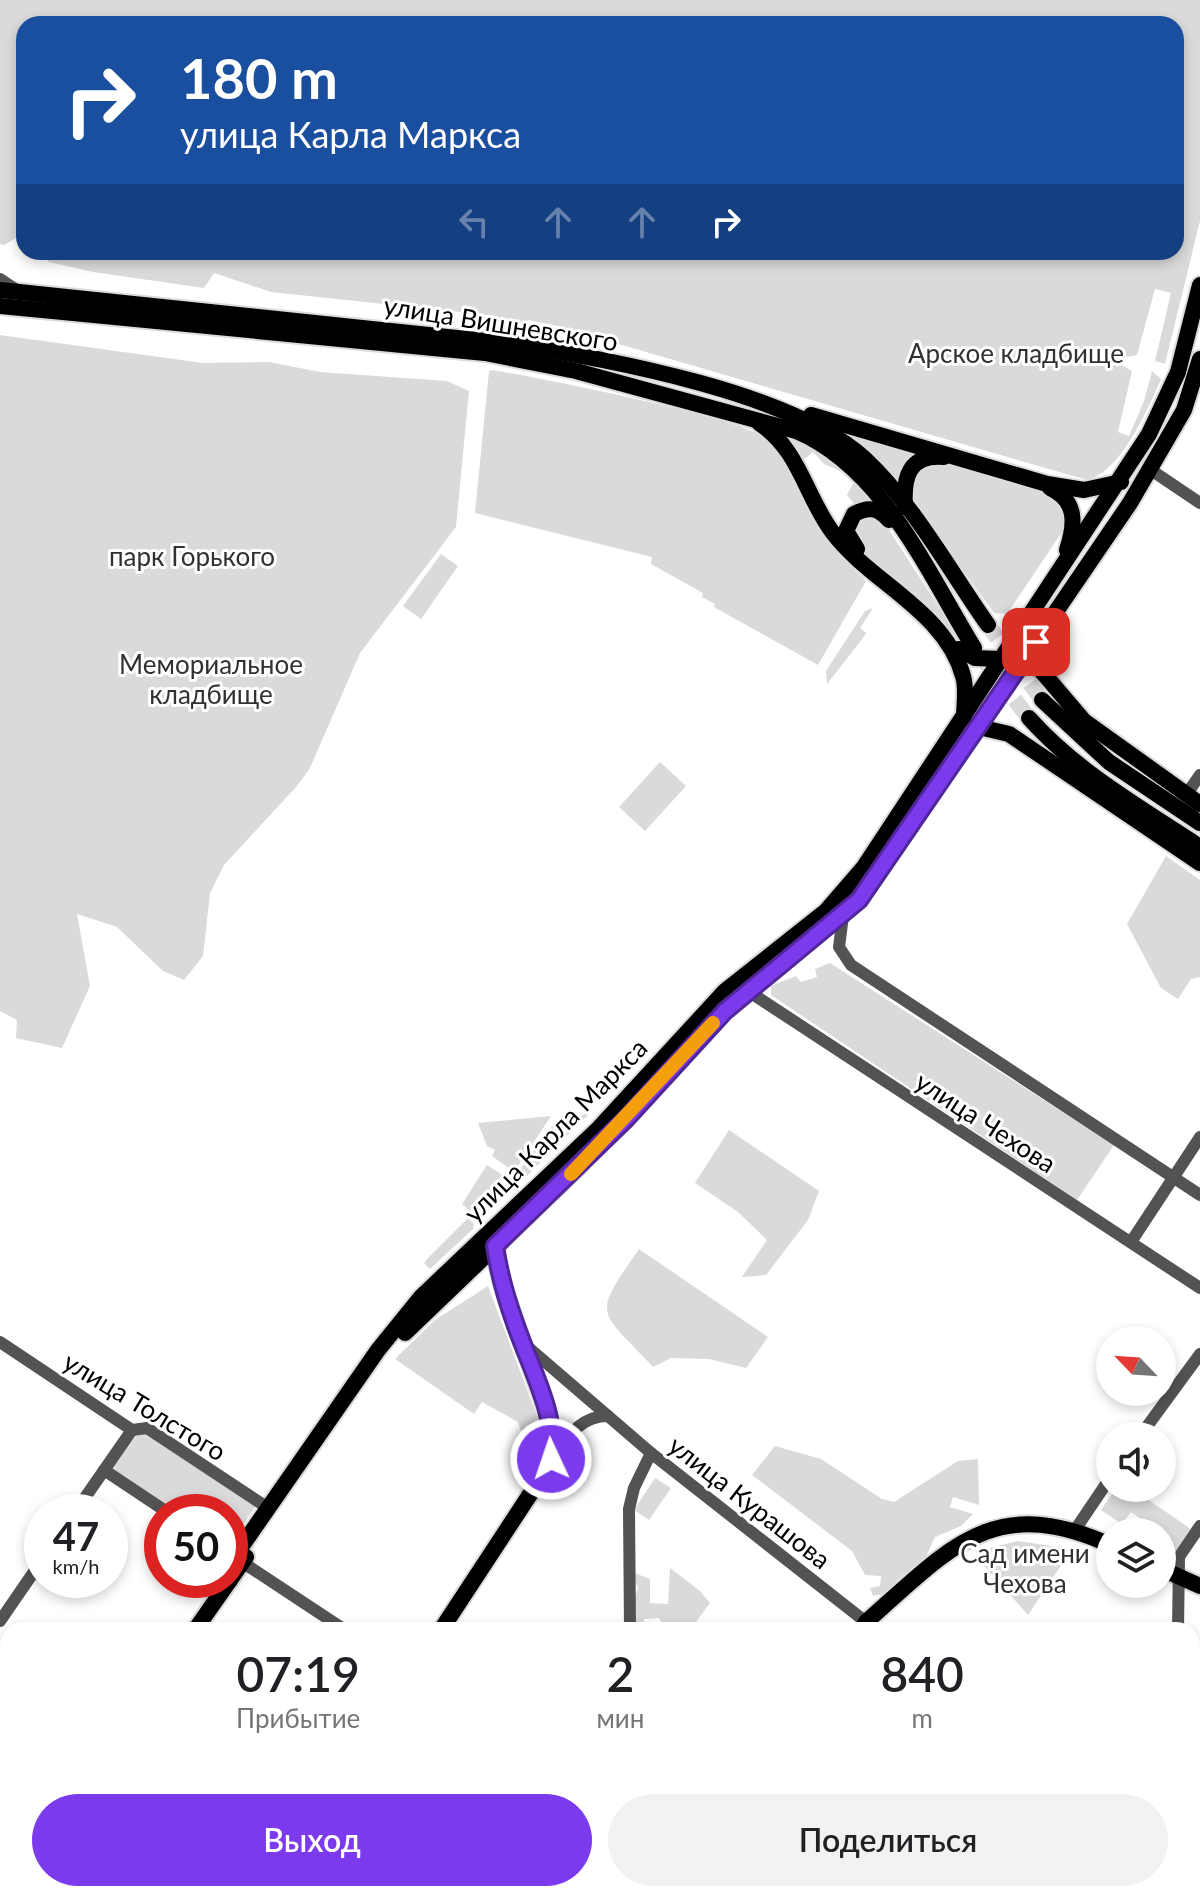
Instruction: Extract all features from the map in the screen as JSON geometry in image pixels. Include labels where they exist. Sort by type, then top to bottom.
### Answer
[{"type":"main road","points":[[971,722],[1000,659],[1133,459],[1170,393],[1200,285]]},
{"type":"main road","name":"улица Вишневского","points":[[0,290],[8,304],[485,353],[804,419],[839,438],[866,460],[905,507],[988,625]]},
{"type":"main road","points":[[971,722],[1051,621],[1136,494],[1184,410],[1200,359]]},
{"type":"main road","name":"улица Вишневского","points":[[748,407],[840,455],[873,491],[909,542],[974,648]]},
{"type":"main road","points":[[748,407],[1047,484],[1084,490],[1116,483],[1129,484],[1136,494]]},
{"type":"main road","points":[[748,407],[788,448],[821,514],[841,542],[925,617],[947,644],[965,678],[971,722]]},
{"type":"main road","points":[[905,507],[903,486],[908,471],[917,461],[932,456],[949,458],[1047,487],[1067,499],[1074,518],[1059,569]]},
{"type":"main road","points":[[1133,459],[1151,470]]},
{"type":"main road","points":[[909,542],[876,510],[861,511],[847,525],[851,544],[929,614],[961,652],[975,658],[1000,659]]},
{"type":"main road","points":[[1051,621],[1039,650],[1038,667],[1046,679],[1084,721],[1193,800]]},
{"type":"main road","points":[[1042,700],[1109,762],[1200,823]]},
{"type":"main road","points":[[1029,718],[1046,737],[1101,781],[1200,847]]},
{"type":"main road","points":[[971,722],[1009,734],[1200,863]]},
{"type":"main road","name":"улица Карла Маркса","points":[[248,1540],[386,1355],[725,991],[843,894],[940,755],[971,722]]},
{"type":"main road","name":"улица Карла Маркса","points":[[248,1538],[395,1329],[421,1297],[589,1157],[748,991],[843,916],[876,879],[971,722]]},
{"type":"main road","points":[[446,1622],[548,1467],[553,1440],[502,1284],[491,1240]]},
{"type":"main road","points":[[869,1622],[951,1549],[973,1535],[1001,1527],[1075,1530],[1096,1539]]},
{"type":"main road","points":[[1178,1576],[1200,1586]]},
{"type":"main road","points":[[189,1622],[206,1598]]},
{"type":"main road","name":"улица Карла Маркса","points":[[201,1622],[217,1598]]},
{"type":"street","points":[[0,279],[8,304]]},
{"type":"street","points":[[1151,470],[1200,503]]},
{"type":"street","points":[[1193,800],[1200,775]]},
{"type":"street","points":[[843,916],[839,947],[851,965],[1200,1195]]},
{"type":"street","name":"улица Чехова","points":[[748,991],[1200,1288]]},
{"type":"street","points":[[1131,1242],[1200,1137]]},
{"type":"street","name":"улица Толстого","points":[[0,1342],[132,1430],[147,1428],[268,1508]]},
{"type":"street","name":"улица Курашова","points":[[522,1342],[651,1453],[859,1622]]},
{"type":"street","points":[[1150,1422],[1200,1354]]},
{"type":"street","points":[[548,1467],[580,1423],[595,1416],[608,1416]]},
{"type":"street","points":[[87,1494],[132,1430]]},
{"type":"street","points":[[630,1622],[629,1509],[634,1488],[651,1453]]},
{"type":"street","points":[[104,1470],[144,1497]]},
{"type":"street","points":[[1075,1530],[1096,1499]]},
{"type":"street","points":[[1178,1622],[1179,1557],[1200,1526]]},
{"type":"street","points":[[248,1568],[332,1622]]},
{"type":"street","points":[[0,1621],[24,1587]]},
{"type":"street","points":[[0,1594],[13,1603]]},
{"type":"green space","name":"Арское кладбище","points":[[0,0],[1200,0],[1200,221],[1165,364],[1155,361],[1171,293],[1155,289],[1137,355],[1120,358],[1119,364],[1132,371],[1118,432],[1129,436],[1144,401],[1152,371],[1161,379],[1141,422],[1122,452],[1099,475],[1087,480],[553,325],[528,320],[526,326],[487,315],[271,292],[214,273],[204,288],[93,272],[48,260],[1184,260],[1184,16],[16,16],[16,238],[0,244]]},
{"type":"green space","name":"парк Горького","points":[[0,335],[203,363],[269,362],[320,372],[447,381],[469,391],[456,527],[360,653],[310,768],[224,865],[210,893],[203,956],[184,980],[163,971],[117,927],[77,914],[90,986],[62,1048],[16,1038],[17,1020],[0,1011]]},
{"type":"green space","points":[[489,371],[683,410],[723,421],[770,441],[787,463],[817,526],[866,581],[818,665],[714,607],[715,604],[702,597],[703,593],[651,564],[652,557],[475,513]]},
{"type":"green space","points":[[832,424],[931,453],[900,484]]},
{"type":"green space","points":[[779,432],[821,451],[851,471],[872,493],[877,505],[857,509],[845,528],[845,517],[856,506],[847,495],[856,478],[824,464],[813,452],[801,462]]},
{"type":"green space","points":[[933,458],[1043,490],[1060,498],[1068,523],[1007,614],[994,613],[909,495],[908,479]]},
{"type":"green space","points":[[880,516],[969,654],[853,541],[856,517]]},
{"type":"green space","points":[[441,554],[458,566],[421,619],[403,606]]},
{"type":"green space","points":[[873,608],[860,628],[866,633],[863,638],[827,684],[826,671],[865,611]]},
{"type":"green space","points":[[660,762],[686,786],[645,831],[619,807]]},
{"type":"green space","points":[[1166,856],[1200,880],[1200,977],[1191,979],[1178,999],[1161,988],[1127,924]]},
{"type":"green space","points":[[830,963],[1114,1145],[1077,1200],[771,995],[771,986],[796,976],[801,982],[817,977],[815,969]]},
{"type":"green space","points":[[591,1112],[524,1179],[521,1168],[552,1126]]},
{"type":"green space","points":[[551,1116],[514,1172],[492,1156],[495,1150],[487,1146],[478,1123]]},
{"type":"green space","points":[[729,1130],[819,1191],[808,1220],[766,1275],[742,1277],[767,1240],[738,1212],[695,1183]]},
{"type":"green space","points":[[487,1165],[511,1180],[512,1189],[480,1219],[462,1204]]},
{"type":"green space","points":[[468,1218],[474,1224],[473,1229],[430,1269],[424,1263]]},
{"type":"green space","points":[[639,1249],[768,1337],[746,1368],[709,1359],[671,1358],[653,1367],[621,1333],[607,1312],[608,1301]]},
{"type":"green space","points":[[488,1286],[542,1429],[541,1451],[532,1467],[518,1422],[482,1402],[474,1414],[395,1359],[435,1320]]},
{"type":"green space","points":[[144,1432],[241,1494],[146,1494],[112,1469],[136,1436]]},
{"type":"green space","points":[[775,1446],[821,1459],[882,1499],[894,1502],[958,1461],[978,1459],[979,1505],[953,1497],[950,1507],[973,1514],[961,1526],[935,1537],[917,1576],[904,1574],[884,1594],[873,1596],[870,1588],[880,1586],[881,1576],[865,1575],[852,1551],[752,1475]]},
{"type":"green space","points":[[655,1478],[671,1488],[649,1520],[634,1510]]},
{"type":"green space","points":[[248,1498],[257,1504],[248,1518]]},
{"type":"green space","points":[[1106,1502],[1151,1502],[1175,1518],[1140,1518],[1131,1512],[1126,1518],[1113,1518],[1101,1510]]},
{"type":"green space","points":[[1176,1519],[1191,1529],[1176,1551]]},
{"type":"green space","name":"Сад имени Чехова","points":[[1018,1541],[1072,1549],[1028,1615],[977,1558],[977,1551]]},
{"type":"green space","points":[[670,1568],[700,1591],[710,1603],[696,1622],[661,1622],[659,1618],[630,1622],[630,1607],[638,1588],[632,1572],[650,1579],[650,1603],[668,1604]]},
{"type":"tunnel","points":[[988,625],[1042,700]]},
{"type":"tunnel","points":[[985,662],[1029,718]]},
{"type":"slow traffic","points":[[571,1174],[713,1023]]},
{"type":"route","points":[[551,1459],[553,1440],[548,1416],[502,1284],[495,1246],[626,1119],[725,1011],[859,900],[1036,642]]},
{"type":"park label","name":"Мемориальное кладбище","points":[[211,679]]}]
